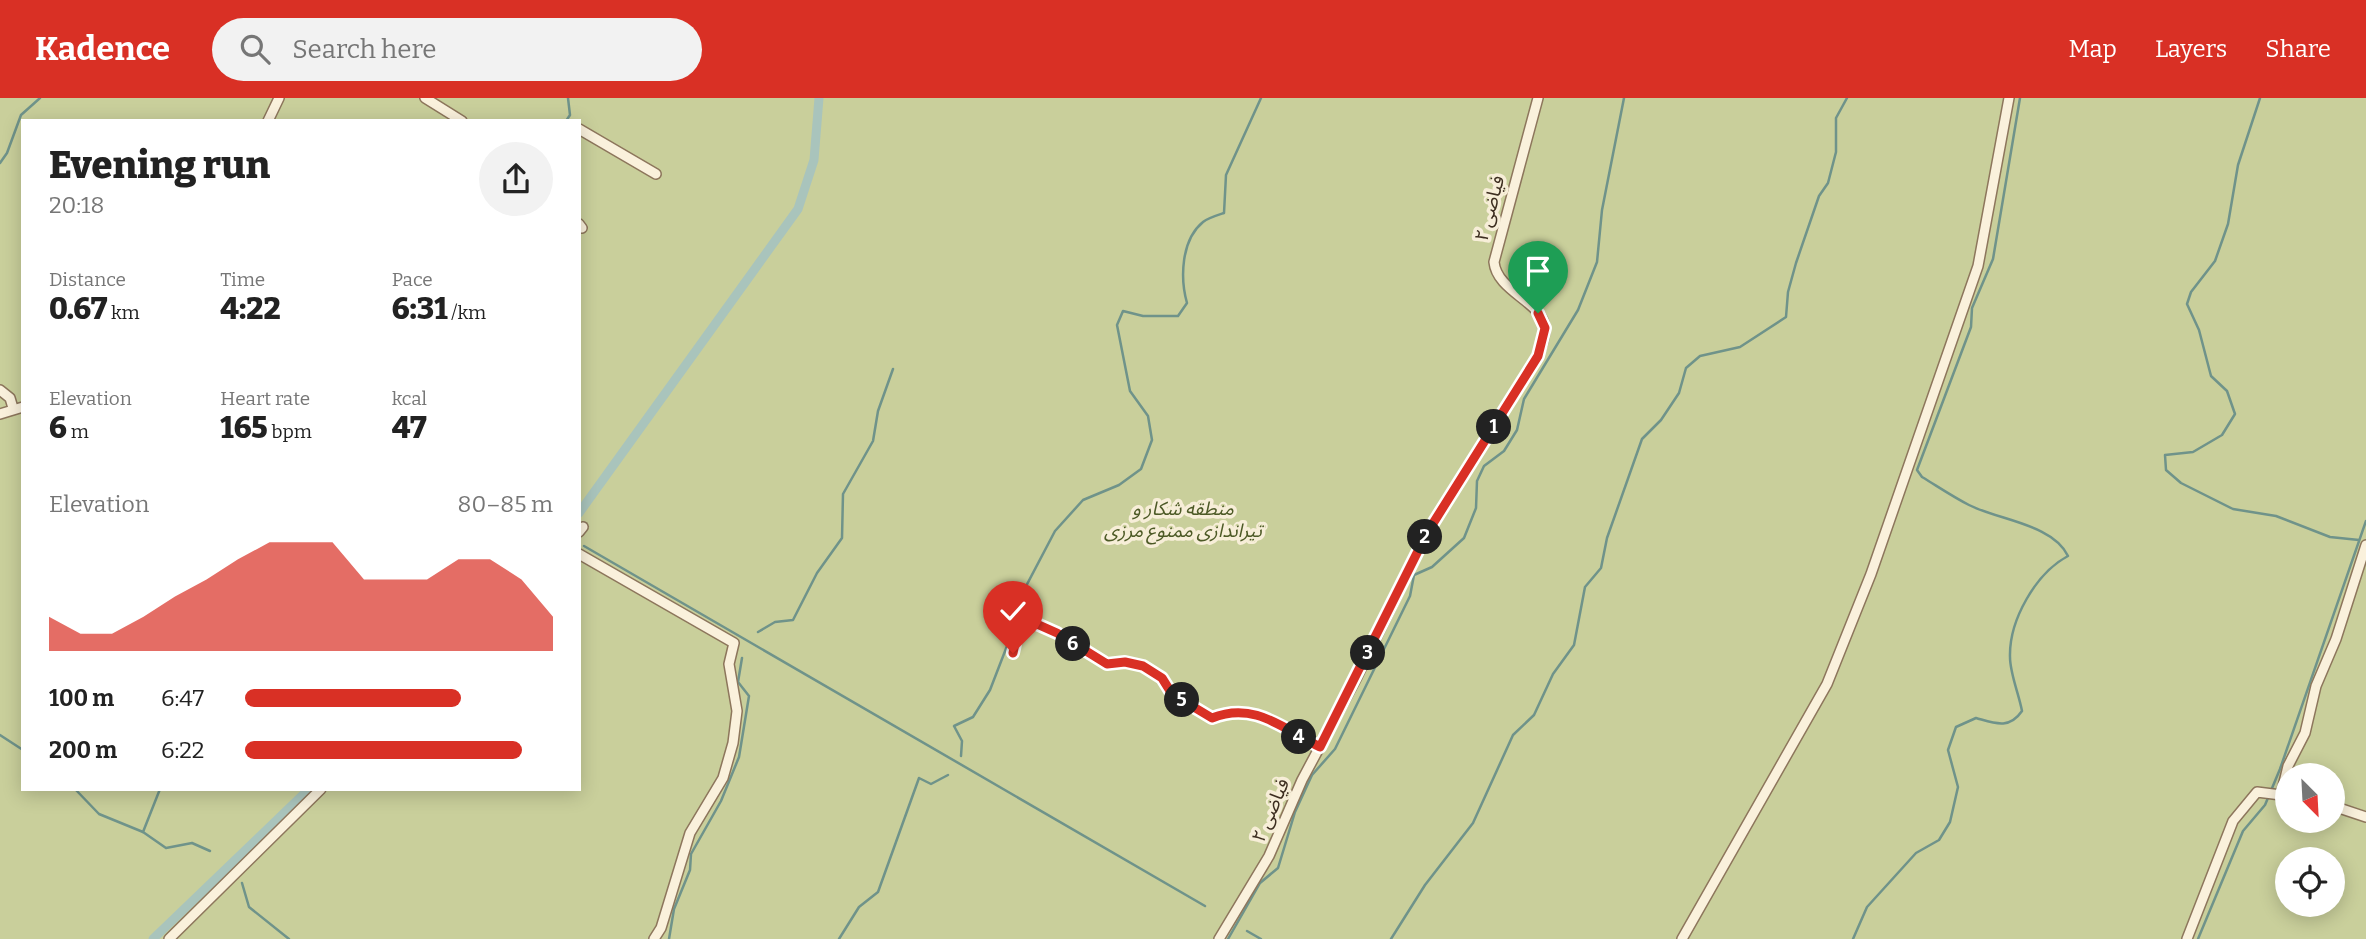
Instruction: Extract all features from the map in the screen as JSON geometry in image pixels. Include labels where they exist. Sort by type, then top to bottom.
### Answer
[{"type":"street","points":[[269,119],[279,98]]},
{"type":"street","points":[[425,98],[459,119]]},
{"type":"street","name":"فیاضی ۲","points":[[1219,939],[1269,856],[1283,818],[1427,533],[1538,356],[1545,328],[1538,313],[1499,277],[1494,262],[1538,98]]},
{"type":"street","points":[[1682,939],[1827,684],[1871,574],[1978,266],[2009,98]]},
{"type":"street","points":[[581,130],[656,174]]},
{"type":"street","points":[[0,390],[18,407],[0,414]]},
{"type":"street","points":[[2290,763],[2305,733],[2316,686],[2336,639],[2366,545]]},
{"type":"street","points":[[581,555],[734,643],[729,664],[737,711],[733,743],[723,778],[687,841],[661,928],[654,939]]},
{"type":"street","points":[[1013,653],[1021,617],[1057,633],[1107,664],[1125,662],[1143,666],[1162,678],[1172,694],[1212,718],[1230,710],[1250,711],[1320,747]]},
{"type":"street","points":[[169,939],[319,791]]},
{"type":"street","points":[[2187,939],[2232,821],[2257,792],[2275,794]]},
{"type":"street","points":[[2345,810],[2366,817]]},
{"type":"green space","name":"منطقه شکار و تیراندازی ممنوع مرزی","points":[[0,98],[2366,98],[2366,939],[0,939]]},
{"type":"waterway","points":[[0,163],[7,153],[21,115],[40,98]]},
{"type":"waterway","points":[[567,119],[570,115],[568,98]]},
{"type":"waterway","points":[[581,510],[798,209],[814,160],[819,98]]},
{"type":"waterway","points":[[961,756],[962,741],[954,726],[973,717],[990,690],[1007,646],[1014,609],[1055,531],[1083,500],[1119,485],[1141,469],[1152,440],[1148,416],[1130,391],[1117,325],[1123,311],[1143,316],[1178,316],[1187,303],[1183,282],[1186,249],[1203,222],[1224,213],[1226,175],[1261,98]]},
{"type":"waterway","points":[[1228,939],[1260,883],[1278,868],[1295,812],[1312,775],[1335,749],[1410,596],[1414,575],[1432,567],[1464,538],[1476,508],[1477,481],[1484,466],[1504,451],[1517,430],[1524,399],[1578,310],[1597,262],[1602,210],[1624,98]]},
{"type":"waterway","points":[[1391,939],[1425,885],[1473,823],[1513,735],[1534,715],[1553,674],[1574,645],[1585,587],[1601,568],[1607,538],[1642,439],[1661,420],[1679,393],[1686,368],[1700,356],[1740,347],[1786,317],[1788,292],[1796,263],[1819,196],[1828,183],[1836,152],[1836,118],[1847,98]]},
{"type":"waterway","points":[[1853,939],[1867,907],[1916,853],[1939,840],[1950,822],[1958,787],[1948,750],[1956,727],[1976,718],[2006,723],[2022,711],[2010,664],[2014,628],[2019,613],[2035,586],[2045,574],[2068,556],[2061,545],[2038,530],[1969,505],[1922,477],[1917,470],[1971,327],[1972,308],[1993,259],[2020,98]]},
{"type":"waterway","points":[[2260,98],[2238,165],[2228,224],[2215,261],[2191,292],[2187,304],[2199,330],[2211,376],[2227,391],[2235,414],[2222,435],[2193,452],[2165,455],[2166,470],[2181,483],[2233,509],[2276,516],[2330,537],[2359,540]]},
{"type":"waterway","points":[[758,632],[775,622],[793,620],[817,573],[842,538],[843,494],[873,441],[878,411],[893,369]]},
{"type":"waterway","points":[[2198,939],[2243,831],[2265,805],[2280,769],[2366,521]]},
{"type":"waterway","points":[[584,546],[1205,906]]},
{"type":"waterway","points":[[669,939],[674,909],[690,870],[691,854],[721,801],[739,757],[749,696],[738,682],[742,658]]},
{"type":"waterway","points":[[0,735],[21,749]]},
{"type":"waterway","points":[[839,939],[859,907],[878,892],[919,778],[931,784],[948,775]]},
{"type":"waterway","points":[[77,791],[99,814],[143,832],[166,848],[192,843],[210,851]]},
{"type":"waterway","points":[[143,832],[159,791]]},
{"type":"waterway","points":[[153,939],[307,791]]},
{"type":"waterway","points":[[242,883],[249,907],[289,939]]},
{"type":"waterway","points":[[1247,931],[1261,939]]},
{"type":"route","points":[[1013,653],[1021,617],[1057,633],[1107,664],[1125,662],[1143,666],[1162,678],[1172,694],[1212,718],[1230,710],[1250,711],[1320,747],[1427,533],[1538,356],[1545,328],[1538,313]]}]
